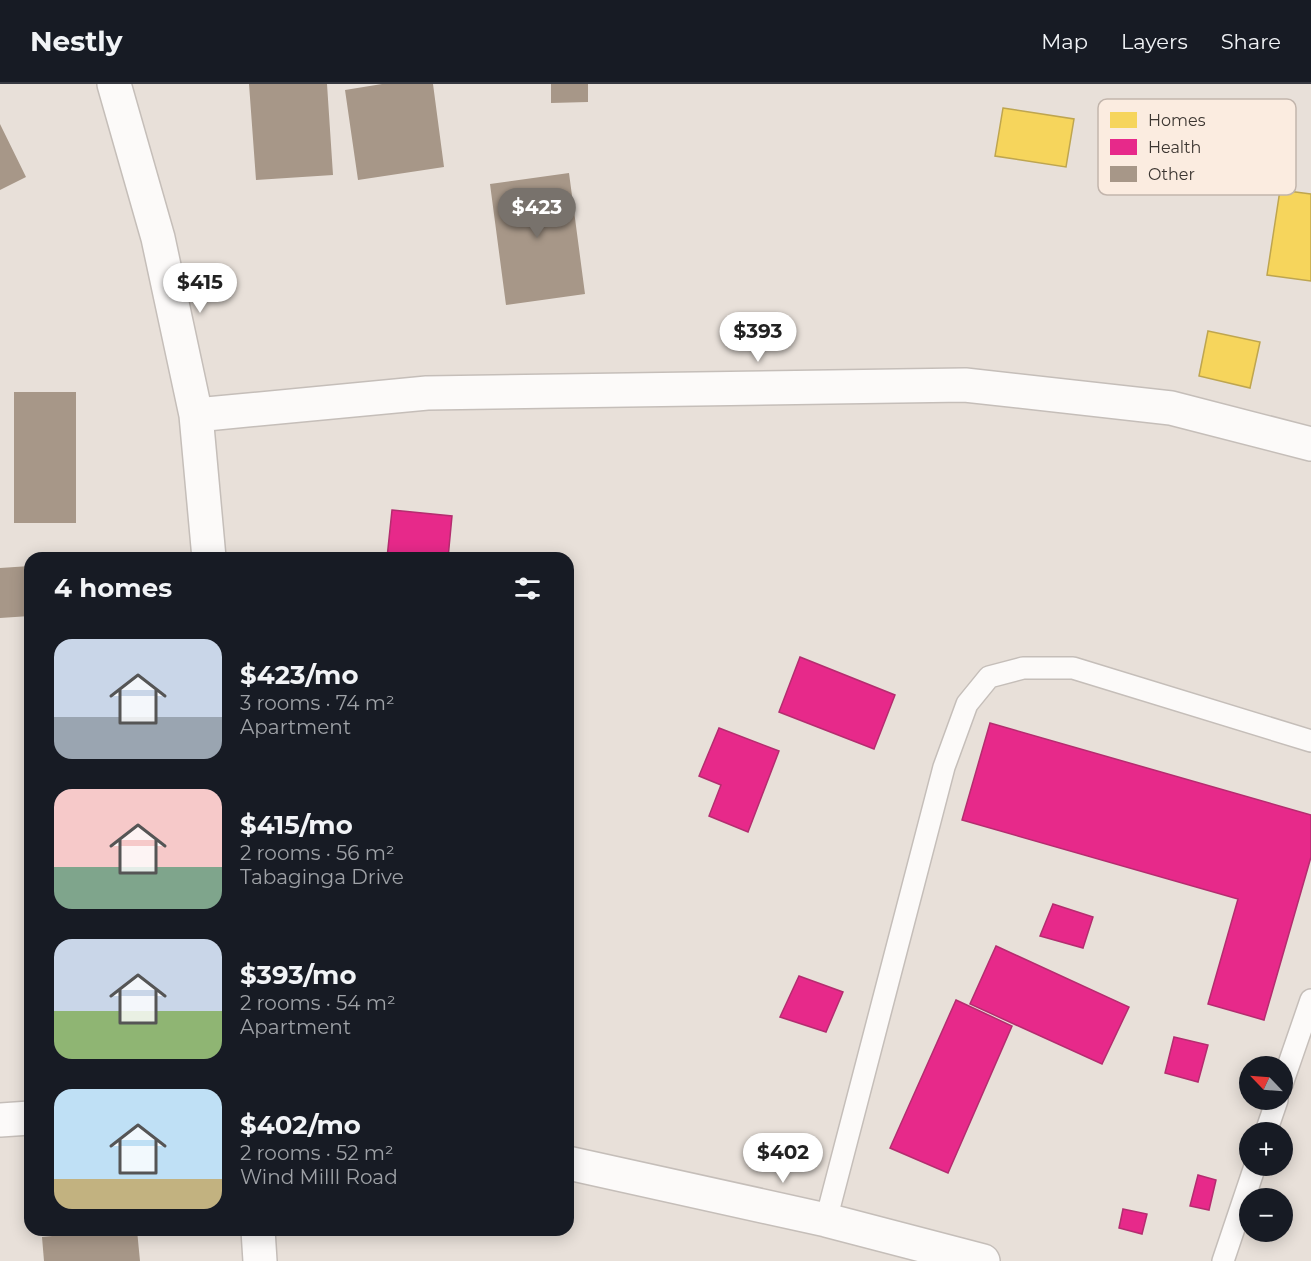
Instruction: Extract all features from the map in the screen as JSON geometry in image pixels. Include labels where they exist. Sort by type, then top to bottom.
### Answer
[{"type":"street","points":[[114,84],[158,238],[196,415],[207,552]]},
{"type":"street","points":[[196,415],[427,393],[965,386],[1171,408],[1311,444]]},
{"type":"street","points":[[0,1120],[24,1118]]},
{"type":"street","points":[[574,1164],[826,1220],[983,1261]]},
{"type":"street","points":[[258,1236],[260,1261]]},
{"type":"lane","points":[[826,1220],[944,767],[968,704],[989,677],[1023,668],[1073,668],[1311,741]]},
{"type":"lane","points":[[1292,1056],[1311,1000]]},
{"type":"lane","points":[[1223,1261],[1252,1176]]},
{"type":"building: Homes","points":[[1003,108],[1074,119],[1066,167],[995,156]]},
{"type":"building: Homes","points":[[1296,192],[1311,194],[1311,281],[1267,275],[1279,195],[1296,195]]},
{"type":"building: Homes","points":[[1208,331],[1260,342],[1250,388],[1199,376]]},
{"type":"building: Health","points":[[392,510],[452,516],[449,552],[388,552]]},
{"type":"building: Health","points":[[800,657],[895,695],[874,749],[779,712]]},
{"type":"building: Health","points":[[990,723],[1311,815],[1311,857],[1264,1020],[1208,1004],[1238,899],[962,820]]},
{"type":"building: Health","points":[[719,728],[779,751],[748,832],[709,816],[721,785],[699,776]]},
{"type":"building: Health","points":[[1053,904],[1093,917],[1083,948],[1040,936]]},
{"type":"building: Health","points":[[996,946],[1129,1007],[1102,1064],[970,1004]]},
{"type":"building: Health","points":[[799,976],[843,992],[826,1032],[780,1017]]},
{"type":"building: Health","points":[[956,1000],[1012,1026],[948,1173],[890,1148]]},
{"type":"building: Health","points":[[1174,1037],[1208,1045],[1198,1082],[1165,1073]]},
{"type":"building: Health","points":[[1198,1175],[1216,1180],[1209,1210],[1190,1206]]},
{"type":"building: Health","points":[[1123,1209],[1147,1214],[1142,1234],[1119,1228]]},
{"type":"building: Other","points":[[249,84],[327,84],[333,175],[256,180]]},
{"type":"building: Other","points":[[382,84],[433,84],[444,167],[358,180],[345,90]]},
{"type":"building: Other","points":[[551,84],[588,84],[588,102],[551,103]]},
{"type":"building: Other","points":[[0,124],[26,177],[0,190]]},
{"type":"building: Other","points":[[569,173],[585,294],[506,305],[490,184]]},
{"type":"building: Other","points":[[14,392],[76,392],[76,523],[14,523]]},
{"type":"building: Other","points":[[24,566],[24,616],[0,618],[0,568]]},
{"type":"building: Other","points":[[138,1236],[140,1261],[44,1261],[42,1237]]}]
